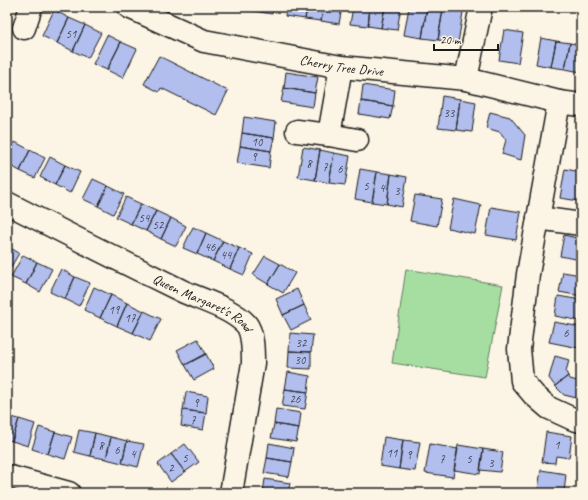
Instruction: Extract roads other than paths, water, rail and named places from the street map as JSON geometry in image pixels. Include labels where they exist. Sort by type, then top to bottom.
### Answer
[{"type":"street","points":[[24,28],[31,7]]},
{"type":"street","name":"Cherry Tree Drive","points":[[130,7],[204,41],[341,67],[466,79],[559,102],[581,105]]},
{"type":"street","points":[[466,79],[481,7]]},
{"type":"street","points":[[329,135],[341,67]]},
{"type":"street","points":[[559,102],[528,274],[519,349],[522,381],[534,395],[549,408],[581,421]]},
{"type":"street","points":[[297,131],[357,140]]},
{"type":"street","name":"Queen Margaret's Road","points":[[7,203],[58,230],[188,294],[231,312],[247,325],[253,341],[253,363],[231,493]]},
{"type":"street","points":[[538,218],[581,224]]},
{"type":"street","points":[[7,476],[70,493]]}]
